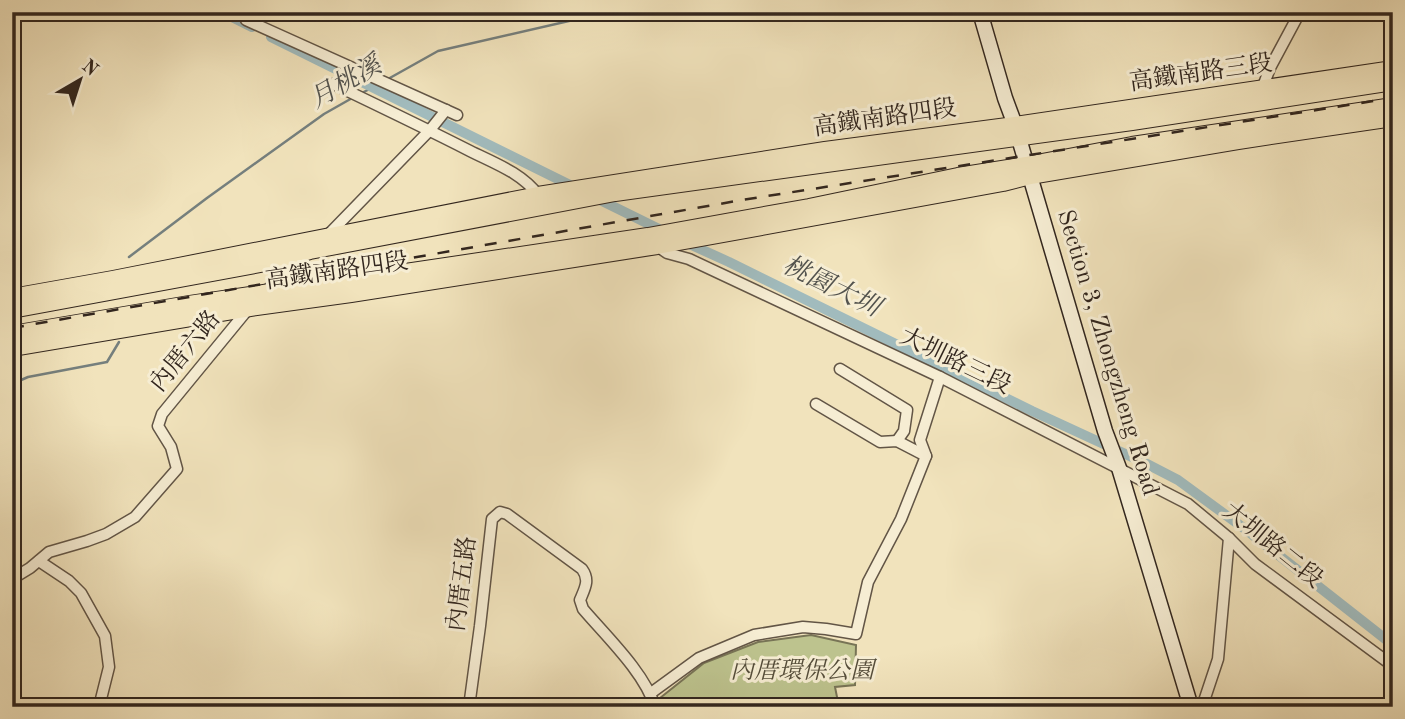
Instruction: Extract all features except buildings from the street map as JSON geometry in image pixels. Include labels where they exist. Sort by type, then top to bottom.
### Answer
[{"type":"main road","name":"Section 3, Zhongzheng Road","points":[[980,12],[1191,707]]},
{"type":"main road","name":"高鐵南路三段","points":[[1016,131],[1393,69]]},
{"type":"main road","name":"高鐵南路三段","points":[[1016,131],[1393,82]]},
{"type":"main road","points":[[658,242],[700,238],[1003,183],[1028,171],[1132,145],[1393,106]]},
{"type":"main road","points":[[658,242],[683,229],[809,207],[958,176],[1028,171],[1393,118]]},
{"type":"main road","name":"高鐵南路四段","points":[[12,298],[596,185],[825,150],[1016,131]]},
{"type":"main road","name":"高鐵南路四段","points":[[12,310],[265,263],[310,251],[578,200],[1016,131]]},
{"type":"main road","points":[[379,226],[424,229]]},
{"type":"main road","name":"高鐵南路四段","points":[[12,334],[403,272],[658,242]]},
{"type":"main road","name":"高鐵南路四段","points":[[12,348],[658,242]]},
{"type":"main road","points":[[351,294],[403,272]]},
{"type":"main road","points":[[69,300],[113,279]]},
{"type":"street","points":[[1262,89],[1270,68],[1300,12]]},
{"type":"street","points":[[244,16],[457,115]]},
{"type":"street","points":[[333,84],[431,130],[513,173],[531,185],[538,195]]},
{"type":"street","points":[[250,308],[327,236],[431,130],[445,111]]},
{"type":"street","name":"大圳路三段","points":[[658,242],[667,253],[689,259],[1116,461]]},
{"type":"street","name":"內厝六路","points":[[12,579],[50,552],[106,534],[135,517],[177,469],[171,447],[158,426],[162,414],[250,308]]},
{"type":"street","points":[[840,369],[907,410],[904,431],[897,441]]},
{"type":"street","points":[[655,707],[651,693],[699,658],[754,635],[803,627],[856,634],[868,582],[920,476],[926,456],[920,440],[940,377]]},
{"type":"street","points":[[816,404],[880,442],[897,441],[926,456]]},
{"type":"street","name":"大圳路二段","points":[[1116,461],[1188,504],[1255,564],[1393,666]]},
{"type":"street","name":"內厝五路","points":[[469,707],[492,519],[500,512],[507,514],[582,569],[587,584],[580,600],[583,609],[624,656],[651,693]]},
{"type":"street","points":[[1202,707],[1219,659],[1229,538]]},
{"type":"street","points":[[38,561],[69,581],[81,593],[105,636],[109,667],[99,707]]},
{"type":"green space","name":"內厝環保公園","points":[[811,635],[856,645],[855,685],[835,687],[839,707],[669,707],[660,698],[704,663],[758,642]]},
{"type":"waterway","name":"桃園大圳","points":[[222,12],[252,27]]},
{"type":"waterway","name":"月桃溪","points":[[388,79],[438,51],[614,12]]},
{"type":"waterway","name":"桃園大圳","points":[[271,37],[578,189]]},
{"type":"waterway","name":"月桃溪","points":[[360,94],[379,84]]},
{"type":"waterway","name":"月桃溪","points":[[129,257],[324,114],[354,97]]},
{"type":"waterway","name":"桃園大圳","points":[[594,197],[665,232]]},
{"type":"waterway","name":"桃園大圳","points":[[685,242],[1178,480],[1393,645]]},
{"type":"waterway","name":"月桃溪","points":[[12,384],[28,377],[107,362],[119,342]]},
{"type":"railway","points":[[12,328],[742,200],[1393,98]]}]
